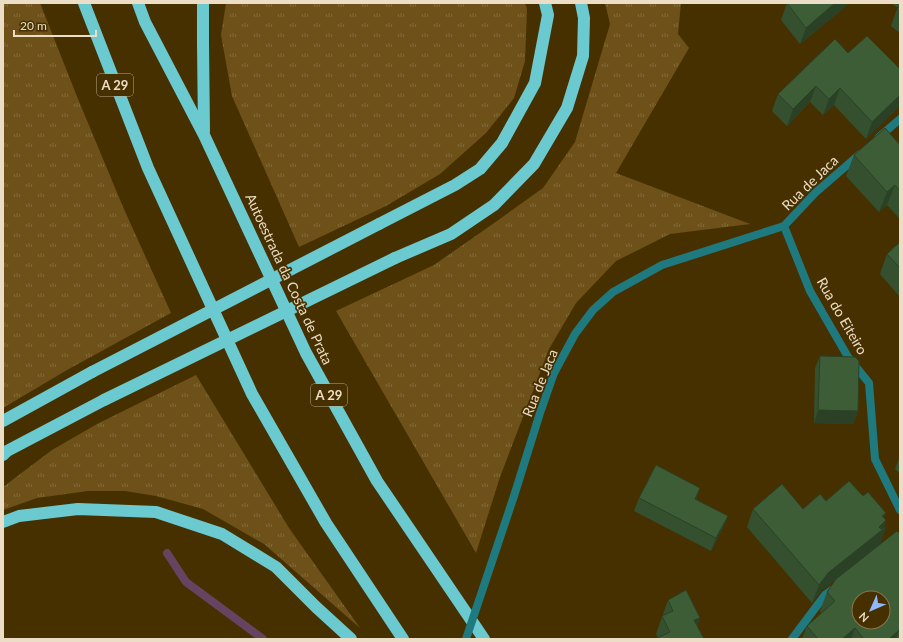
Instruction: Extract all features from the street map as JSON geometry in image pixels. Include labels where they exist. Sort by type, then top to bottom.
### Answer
[{"type":"highway","name":"A 29","points":[[84,3],[148,168],[252,394],[326,523],[403,639]]},
{"type":"highway","name":"Autoestrada da Costa de Prata","points":[[138,3],[145,22],[204,135],[306,353],[377,481],[484,639]]},
{"type":"highway","points":[[203,3],[204,135]]},
{"type":"highway","points":[[3,421],[92,372],[455,185],[480,169],[502,143],[535,83],[548,15],[545,3]]},
{"type":"highway","points":[[3,455],[7,451],[104,400],[395,258],[451,234],[494,205],[534,164],[567,108],[583,56],[584,18],[582,3]]},
{"type":"highway","points":[[3,522],[19,516],[78,510],[156,512],[222,534],[276,567],[351,639]]},
{"type":"street","name":"Rua de Jaca","points":[[466,639],[554,373],[575,334],[593,310],[613,292],[662,265],[784,226],[815,193],[900,119]]},
{"type":"street","name":"Rua do Eiteiro","points":[[784,226],[810,291],[848,357],[869,383],[875,459],[900,510]]},
{"type":"street","points":[[792,639],[825,595],[842,582]]},
{"type":"green space","points":[[3,3],[40,3],[123,207],[171,313],[67,370],[3,408]]},
{"type":"green space","points":[[226,3],[525,3],[527,9],[525,61],[514,98],[486,133],[440,174],[386,206],[299,247],[232,96],[221,35]]},
{"type":"green space","points":[[605,3],[681,3],[678,34],[689,48],[616,173],[750,224],[670,234],[616,261],[576,303],[549,349],[500,477],[476,553],[336,311],[434,265],[543,188],[575,142],[610,24]]},
{"type":"green space","points":[[196,375],[289,528],[360,628],[264,544],[203,509],[156,496],[125,491],[88,491],[37,498],[3,510],[3,487],[52,450],[97,424]]},
{"type":"building","points":[[787,3],[835,3],[806,28]]},
{"type":"building","points":[[867,36],[900,69],[900,95],[872,122],[840,88],[829,99],[816,86],[793,109],[778,94],[835,39],[848,53]]},
{"type":"building","points":[[885,128],[900,145],[900,191],[895,185],[887,192],[854,155]]},
{"type":"building","points":[[900,242],[900,268],[887,254]]},
{"type":"building","points":[[820,356],[855,357],[859,361],[858,411],[818,410]]},
{"type":"building","points":[[656,465],[700,488],[695,499],[728,516],[716,538],[639,498]]},
{"type":"building","points":[[849,481],[863,496],[868,492],[886,513],[882,516],[886,520],[879,527],[881,529],[887,526],[828,573],[819,585],[753,509],[782,484],[803,509],[820,494],[826,501]]},
{"type":"building","points":[[897,531],[900,534],[900,630],[889,639],[864,639],[857,630],[891,630],[891,590],[851,590],[851,630],[853,630],[842,639],[818,639],[807,626],[835,601],[827,592],[836,579]]},
{"type":"building","points":[[686,590],[700,618],[694,620],[704,639],[655,639],[670,632],[662,616],[673,611],[668,600]]},
{"type":"waterway","points":[[167,553],[186,582],[263,639]]}]
